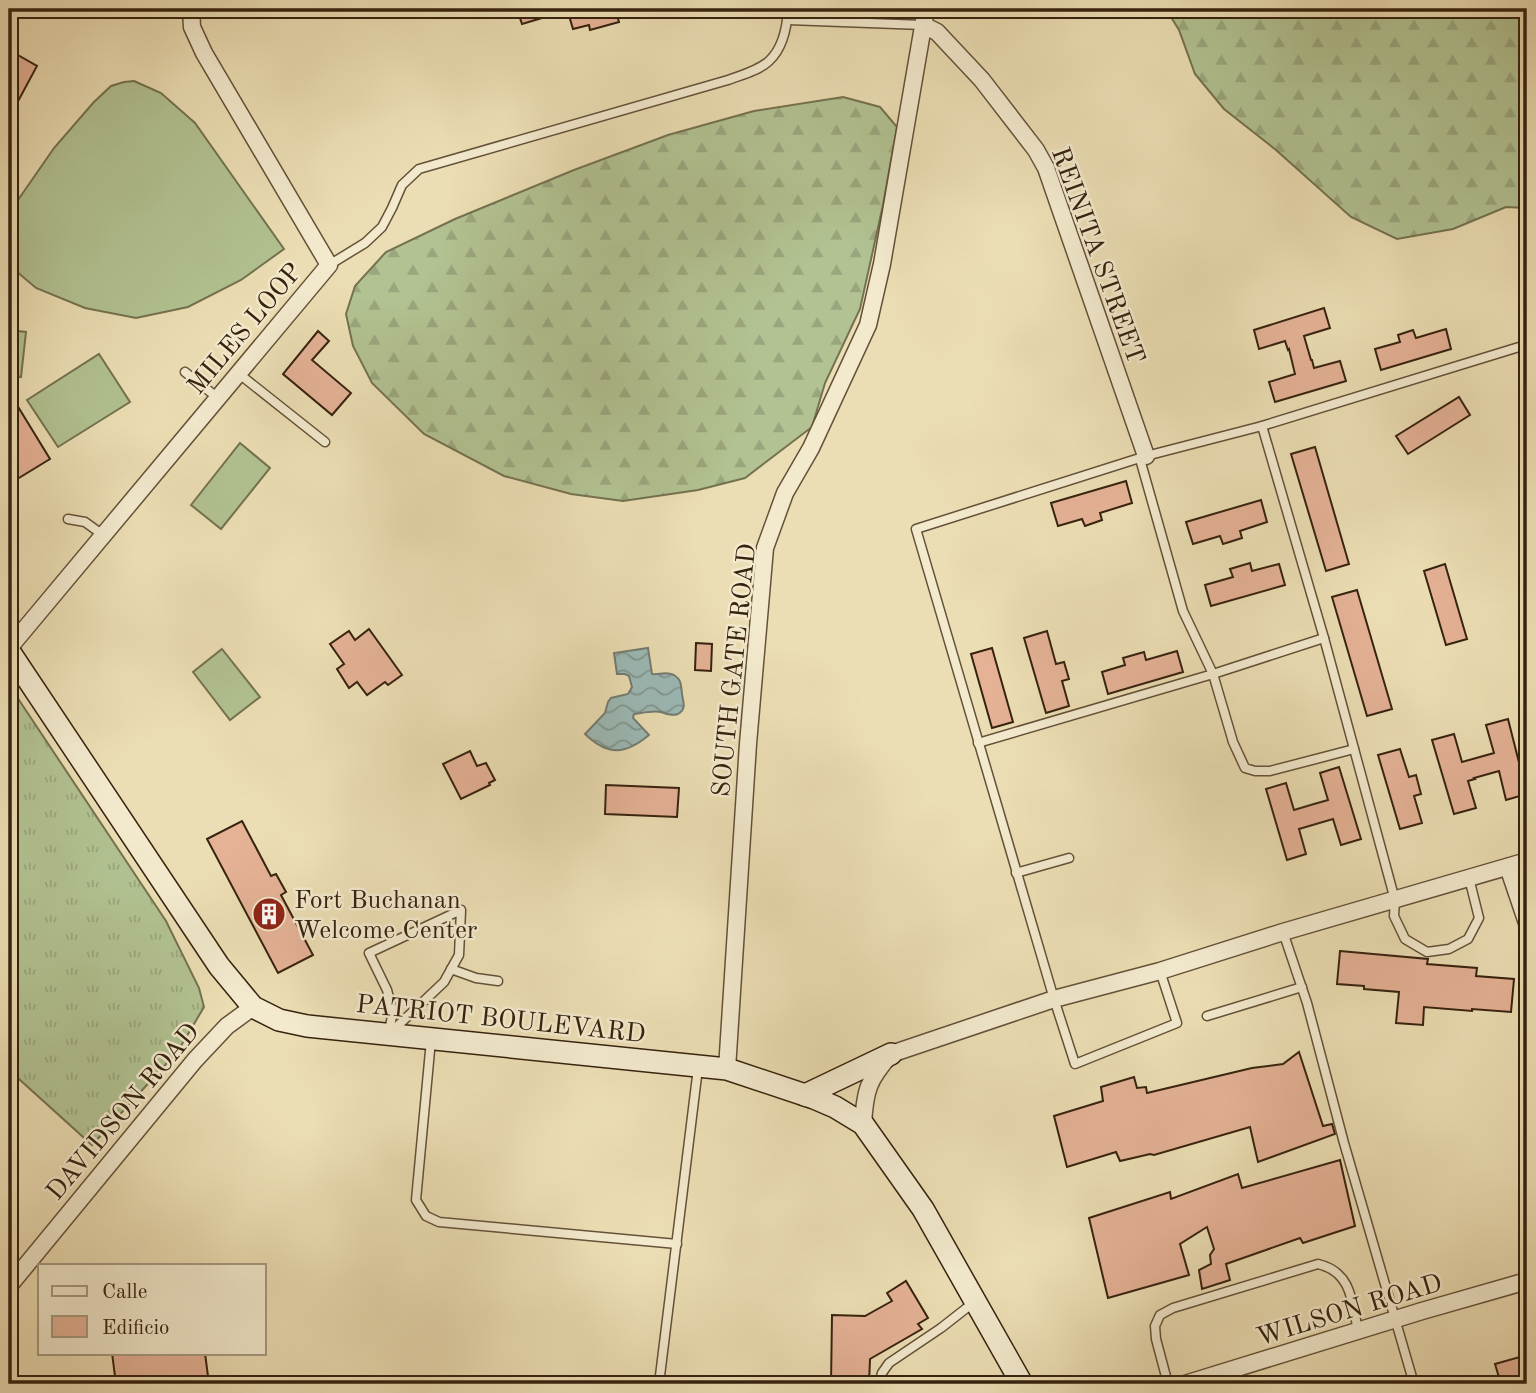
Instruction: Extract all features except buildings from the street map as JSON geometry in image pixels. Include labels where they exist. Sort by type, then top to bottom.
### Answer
[{"type":"street","name":"MILES LOOP","points":[[9,650],[329,265],[204,53],[192,27],[191,9]]},
{"type":"street","name":"REINITA STREET","points":[[925,17],[982,80],[1036,149],[1046,168],[1143,457]]},
{"type":"street","name":"SOUTH GATE ROAD","points":[[727,1069],[748,744],[765,548],[785,493],[811,448],[868,325],[882,264],[925,17]]},
{"type":"street","name":"PATRIOT BOULEVARD","points":[[9,650],[219,966],[253,1007],[279,1020],[307,1026],[727,1069],[835,1107],[863,1125],[923,1209],[1023,1384]]},
{"type":"street","points":[[803,1094],[891,1054],[1054,999],[1160,971],[1527,861]]},
{"type":"street","points":[[1508,867],[1527,923]]},
{"type":"street","name":"DAVIDSON ROAD","points":[[9,1286],[195,1060],[227,1026],[253,1007]]},
{"type":"street","points":[[863,1125],[864,1097],[877,1069],[891,1054]]},
{"type":"street","name":"WILSON ROAD","points":[[1185,1384],[1395,1319],[1527,1282]]},
{"type":"lane","points":[[329,265],[365,243],[382,227],[402,185],[419,169],[752,71],[770,61],[783,40],[788,9]]},
{"type":"lane","points":[[788,20],[925,17]]},
{"type":"lane","points":[[1160,971],[1177,1023],[1075,1064],[1016,873],[916,529],[1143,457],[1262,426],[1527,346]]},
{"type":"lane","points":[[185,372],[218,398]]},
{"type":"lane","points":[[238,373],[325,442]]},
{"type":"lane","points":[[1262,426],[1324,638],[1395,900],[1394,916],[1405,939],[1427,951],[1448,949],[1468,939],[1479,918],[1469,878]]},
{"type":"lane","points":[[1143,457],[1184,611],[1213,674],[1233,742],[1245,768],[1270,771],[1354,749]]},
{"type":"lane","points":[[68,519],[85,522],[103,535]]},
{"type":"lane","points":[[978,743],[1213,674],[1324,638]]},
{"type":"lane","points":[[1016,873],[1069,858]]},
{"type":"lane","points":[[461,910],[459,954],[444,982],[388,1035],[393,1012],[387,990],[369,953],[461,910]]},
{"type":"lane","points":[[1283,932],[1302,987],[1414,1384]]},
{"type":"lane","points":[[451,969],[476,978],[498,981]]},
{"type":"lane","points":[[1207,1016],[1302,987]]},
{"type":"lane","points":[[431,1040],[416,1200],[426,1216],[439,1222],[677,1244]]},
{"type":"lane","points":[[659,1384],[698,1065]]},
{"type":"lane","points":[[1168,1384],[1156,1339],[1155,1326],[1160,1315],[1173,1308],[1318,1264],[1332,1267],[1342,1277],[1350,1292],[1358,1331]]},
{"type":"lane","points":[[878,1384],[889,1363],[975,1301]]},
{"type":"green space","points":[[1166,9],[1527,9],[1527,208],[1506,207],[1453,229],[1397,239],[1351,217],[1276,150],[1224,109],[1195,74],[1179,30]]},
{"type":"green space","points":[[134,81],[161,93],[195,123],[284,249],[241,280],[188,307],[136,318],[85,308],[36,288],[9,265],[9,213],[54,148],[93,103],[111,86]]},
{"type":"green space","points":[[843,97],[880,107],[897,127],[860,309],[825,383],[812,427],[745,478],[698,490],[623,501],[571,494],[504,476],[424,434],[372,383],[353,346],[346,314],[355,286],[386,252],[455,219],[668,135],[754,111]]},
{"type":"green space","points":[[9,330],[26,332],[21,377],[9,375]]},
{"type":"green space","points":[[99,354],[130,402],[58,447],[27,400]]},
{"type":"green space","points":[[240,443],[270,468],[221,529],[191,505]]},
{"type":"green space","points":[[222,649],[260,697],[230,720],[193,672]]},
{"type":"green space","points":[[9,685],[166,921],[199,988],[204,1007],[178,1051],[92,1145],[9,1070]]},
{"type":"water","points":[[648,648],[652,674],[671,674],[680,681],[683,710],[674,715],[655,711],[634,714],[633,718],[649,735],[624,749],[601,746],[585,734],[605,713],[611,698],[628,694],[632,687],[629,676],[617,674],[614,653]]},
{"type":"place","name":"Fort Buchanan Welcome Center","points":[[269,914]]}]
